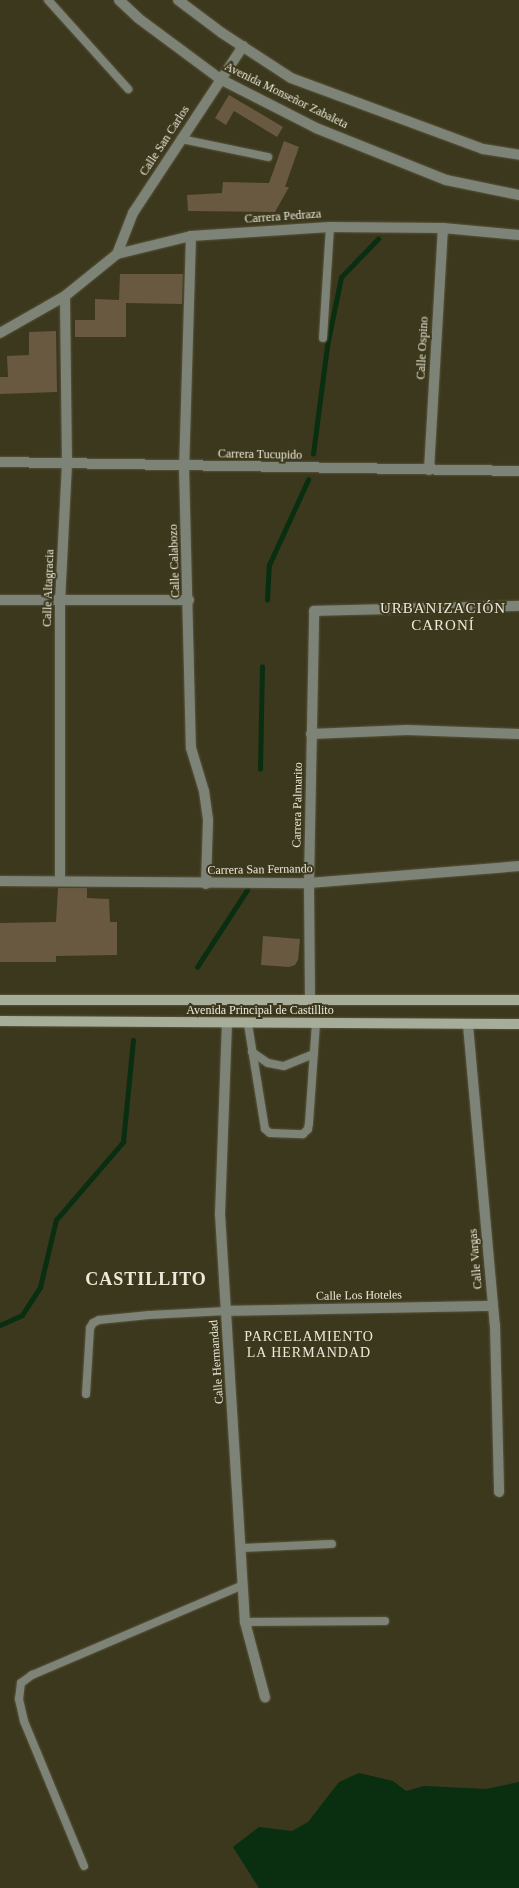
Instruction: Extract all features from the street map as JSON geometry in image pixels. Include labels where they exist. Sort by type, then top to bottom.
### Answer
[{"type":"main road","name":"Avenida Principal de Castillito","points":[[0,1000],[310,998],[519,1000]]},
{"type":"main road","name":"Avenida Principal de Castillito","points":[[0,1021],[248,1024],[519,1024]]},
{"type":"street","name":"Avenida Monseñor Zabaleta","points":[[119,0],[138,18],[220,79],[316,128],[446,180],[519,194]]},
{"type":"street","name":"Avenida Monseñor Zabaleta","points":[[178,0],[291,78],[483,149],[519,155]]},
{"type":"street","name":"Calle San Carlos","points":[[116,254],[133,213],[243,46]]},
{"type":"street","name":"Carrera Pedraza","points":[[65,296],[116,254],[191,236],[330,227],[443,228],[519,235]]},
{"type":"street","name":"Calle Ospino","points":[[429,470],[443,228]]},
{"type":"street","name":"Calle Calabozo","points":[[191,236],[184,466],[189,600],[191,748],[204,791],[208,820],[206,884]]},
{"type":"street","points":[[0,333],[65,296]]},
{"type":"street","name":"Calle Altagracia","points":[[60,881],[60,602],[67,462],[65,296]]},
{"type":"street","name":"Carrera Tucupido","points":[[0,462],[519,471]]},
{"type":"street","points":[[0,600],[60,602],[189,600]]},
{"type":"street","name":"Carrera Palmarito","points":[[310,998],[308,883],[314,611],[519,606]]},
{"type":"street","points":[[312,734],[407,730],[519,734]]},
{"type":"street","name":"Carrera San Fernando","points":[[0,881],[206,884],[308,883],[519,866]]},
{"type":"street","name":"Calle Hermandad","points":[[227,1023],[220,1214],[245,1622],[265,1698]]},
{"type":"street","name":"Calle Vargas","points":[[468,1025],[493,1306],[499,1492]]},
{"type":"street","name":"Calle Los Hoteles","points":[[226,1311],[493,1306]]},
{"type":"lane","points":[[48,0],[128,89]]},
{"type":"lane","points":[[181,139],[268,157]]},
{"type":"lane","points":[[323,338],[330,227]]},
{"type":"lane","points":[[248,1024],[265,1129],[270,1133],[302,1134],[308,1128],[316,1024]]},
{"type":"lane","points":[[252,1052],[268,1063],[284,1066],[314,1054]]},
{"type":"lane","points":[[86,1394],[90,1328],[93,1323],[99,1320],[149,1315],[226,1311]]},
{"type":"lane","points":[[241,1548],[332,1544]]},
{"type":"lane","points":[[84,1866],[24,1721],[19,1700],[21,1683],[32,1675],[243,1585]]},
{"type":"lane","points":[[245,1622],[385,1621]]},
{"type":"shaded area","points":[[359,1773],[393,1781],[406,1791],[424,1786],[486,1789],[519,1782],[519,1888],[259,1888],[233,1847],[259,1827],[292,1831],[308,1822],[339,1782]]},
{"type":"building","points":[[229,95],[283,127],[277,137],[234,111],[226,125],[215,118]]},
{"type":"building","points":[[284,141],[299,147],[285,187],[289,187],[275,212],[188,211],[187,195],[222,193],[223,182],[269,183]]},
{"type":"building","points":[[120,274],[183,274],[182,304],[126,303],[126,337],[75,337],[75,320],[95,320],[95,299],[119,300]]},
{"type":"building","points":[[56,331],[57,392],[0,394],[0,377],[8,377],[7,356],[29,355],[29,332]]},
{"type":"building","points":[[58,888],[87,888],[87,898],[109,899],[110,922],[117,922],[117,955],[56,956],[56,962],[0,962],[0,923],[56,922]]},
{"type":"building","points":[[263,936],[300,939],[298,960],[295,965],[289,967],[261,965]]},
{"type":"waterway","points":[[313,454],[327,346],[341,277],[378,239]]},
{"type":"waterway","points":[[267,600],[269,565],[308,480]]},
{"type":"waterway","points":[[260,769],[262,667]]},
{"type":"waterway","points":[[197,967],[247,890]]},
{"type":"waterway","points":[[0,1325],[22,1315],[40,1287],[56,1220],[123,1142],[133,1040]]},
{"type":"district","name":"URBANIZACIÓN CARONÍ","points":[[443,616]]},
{"type":"district","name":"CASTILLITO","points":[[146,1279]]},
{"type":"district","name":"PARCELAMIENTO LA HERMANDAD","points":[[309,1345]]}]
